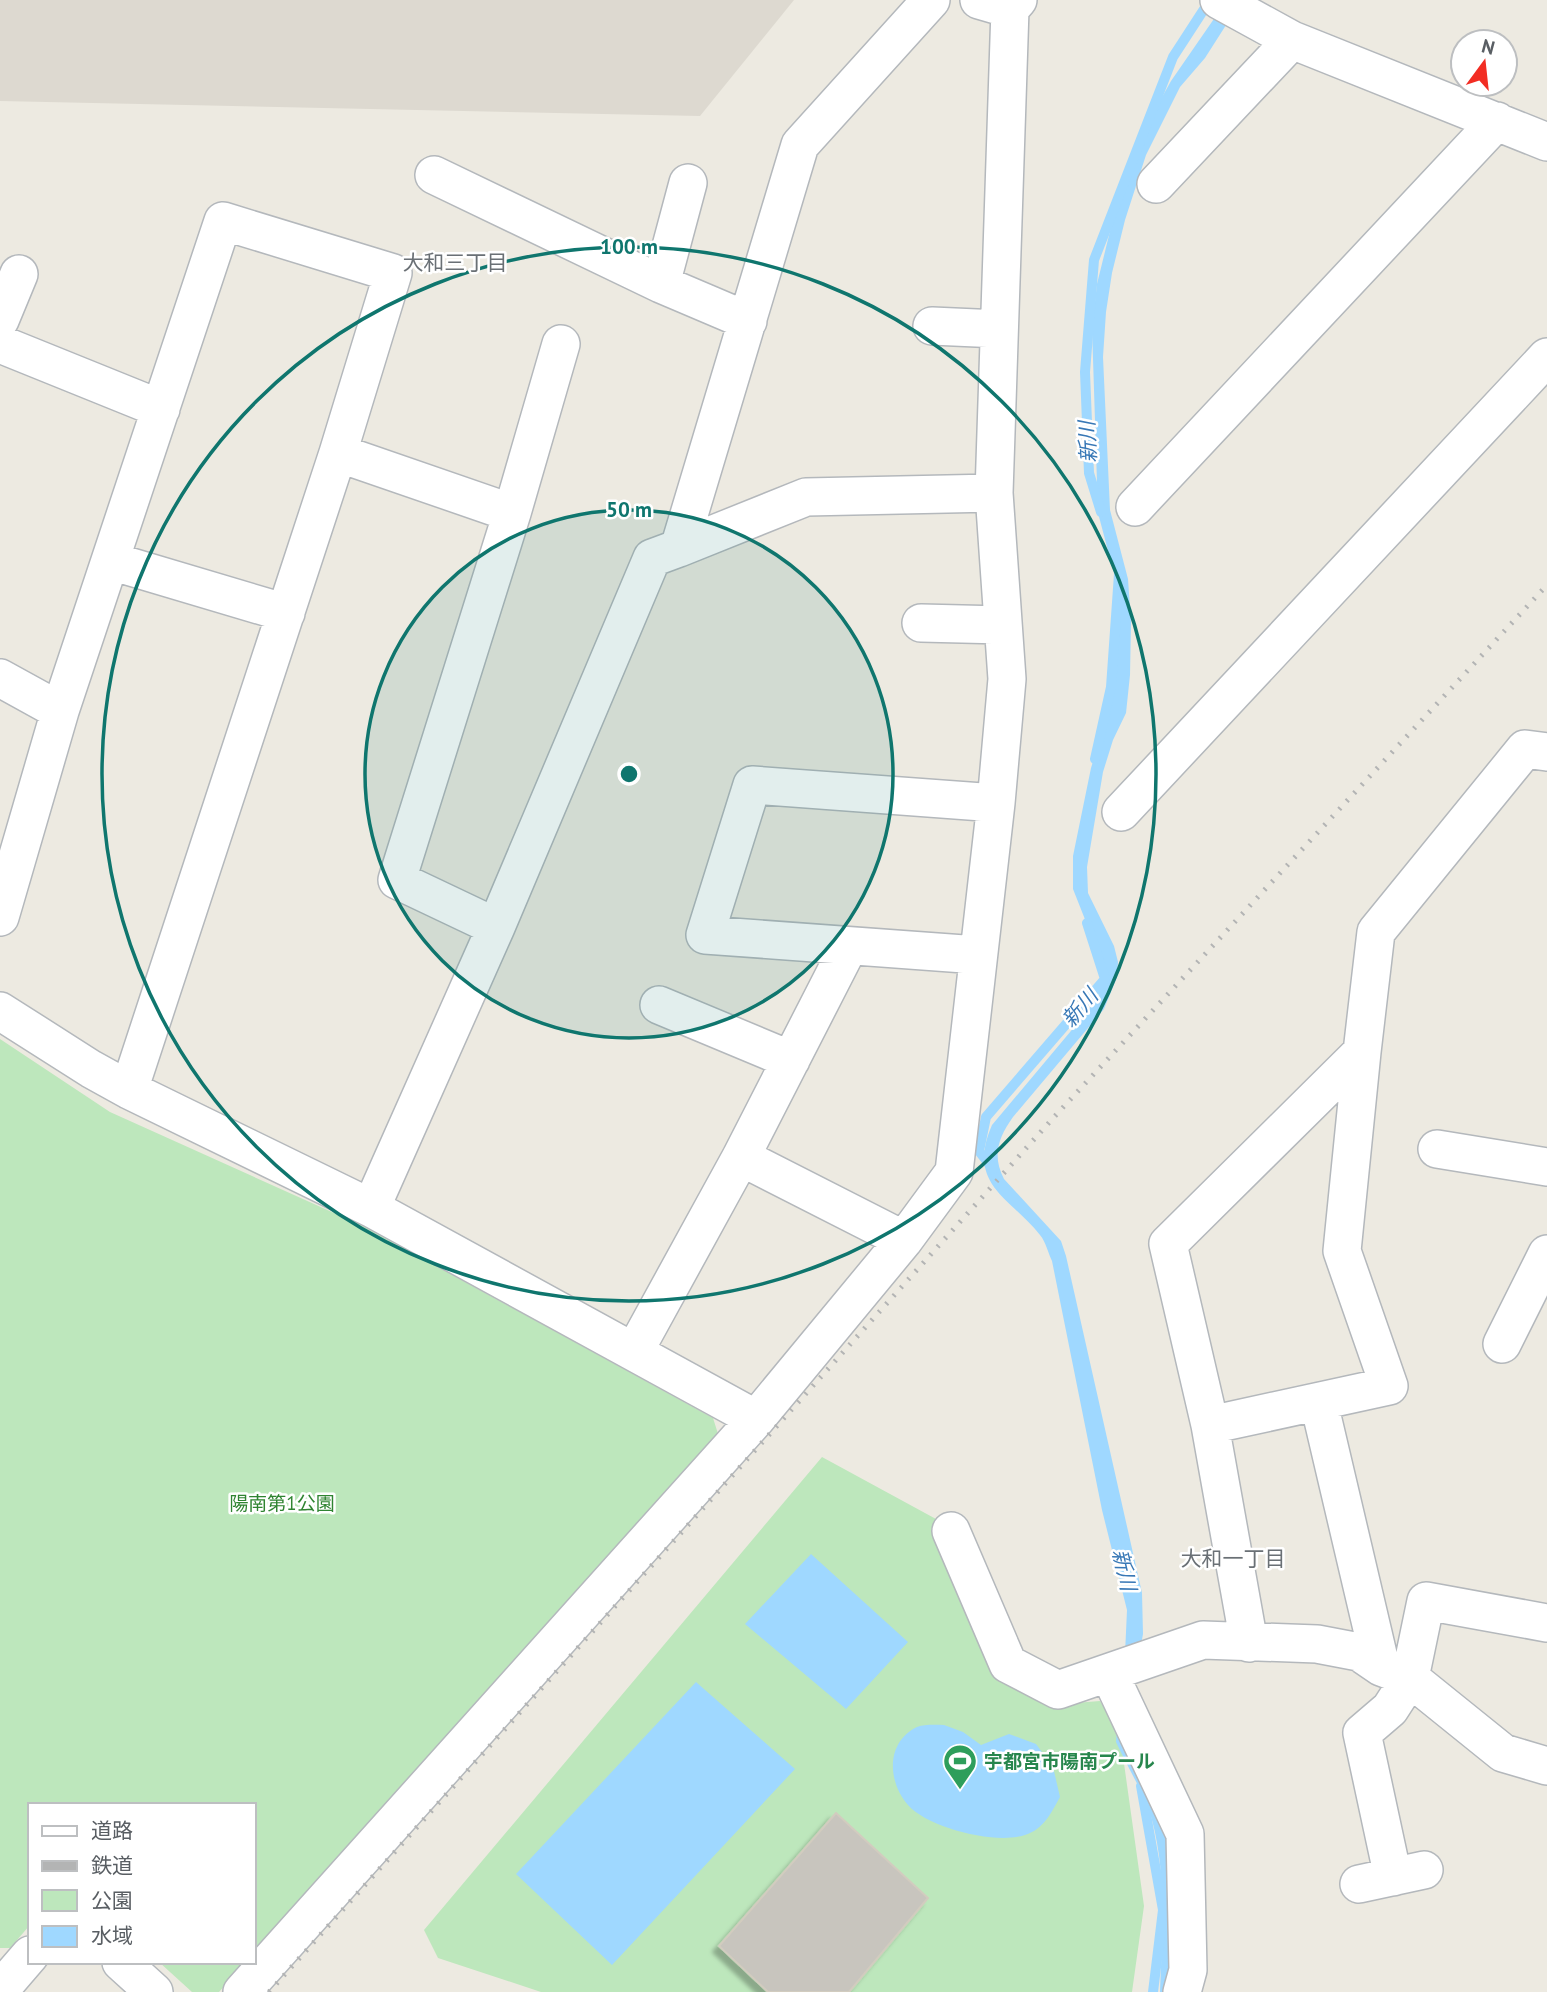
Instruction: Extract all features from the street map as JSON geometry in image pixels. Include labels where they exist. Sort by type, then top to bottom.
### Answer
[{"type":"street","points":[[678,548],[800,145],[931,0]]},
{"type":"street","points":[[1219,0],[1292,40],[1547,142]]},
{"type":"street","points":[[242,1992],[756,1419],[904,1240],[954,1172],[996,803],[1007,678],[994,492],[999,329],[1002,3]]},
{"type":"street","points":[[1156,184],[1292,40]]},
{"type":"street","points":[[1135,507],[1497,121]]},
{"type":"street","points":[[434,175],[661,284],[748,321]]},
{"type":"street","points":[[661,284],[688,183]]},
{"type":"street","points":[[0,917],[60,711],[223,221],[393,273],[338,453],[129,1090]]},
{"type":"street","points":[[0,320],[19,274]]},
{"type":"street","points":[[932,326],[999,329]]},
{"type":"street","points":[[0,344],[161,409]]},
{"type":"street","points":[[496,927],[397,880],[512,513],[561,344]]},
{"type":"street","points":[[1121,812],[1547,357]]},
{"type":"street","points":[[338,453],[512,513]]},
{"type":"street","points":[[371,1208],[496,927],[652,558],[806,497],[994,492]]},
{"type":"street","points":[[111,561],[286,613]]},
{"type":"street","points":[[921,623],[1003,625]]},
{"type":"street","points":[[0,678],[60,711]]},
{"type":"street","points":[[1210,1425],[1389,1386],[1342,1251],[1377,932],[1525,749],[1547,752]]},
{"type":"street","points":[[978,956],[705,935],[752,785],[996,803]]},
{"type":"street","points":[[634,1352],[741,1157],[849,946]]},
{"type":"street","points":[[659,1004],[791,1060]]},
{"type":"street","points":[[0,1011],[129,1090],[371,1208],[756,1419]]},
{"type":"street","points":[[1250,1643],[1210,1425],[1168,1244],[1362,1052]]},
{"type":"street","points":[[1437,1149],[1547,1167]]},
{"type":"street","points":[[741,1157],[904,1240]]},
{"type":"street","points":[[1502,1344],[1547,1254]]},
{"type":"street","points":[[1319,1403],[1395,1672]]},
{"type":"street","points":[[951,1531],[1008,1664],[1058,1690],[1203,1640],[1317,1644],[1359,1652],[1395,1672],[1503,1754],[1547,1766]]},
{"type":"street","points":[[1392,1877],[1362,1733],[1390,1709],[1395,1672],[1426,1601],[1547,1623]]},
{"type":"street","points":[[1109,1673],[1185,1834],[1188,1970],[1182,1992]]},
{"type":"street","points":[[7,1986],[28,1958]]},
{"type":"street","points":[[123,1964],[154,1992]]},
{"type":"shaded area","points":[[0,0],[794,0],[700,116],[0,101]]},
{"type":"green space","name":"陽南第1公園","points":[[0,1039],[110,1112],[363,1226],[713,1418],[719,1437],[256,1952],[256,1803],[28,1803],[28,1927],[10,1948],[0,1948]]},
{"type":"green space","name":"宇都宮市陽南プール","points":[[822,1457],[936,1519],[1002,1675],[1062,1704],[1100,1701],[1120,1735],[1144,1906],[1132,1992],[541,1992],[438,1958],[424,1930]]},
{"type":"green space","points":[[161,1964],[244,1964],[219,1992],[192,1992]]},
{"type":"water","points":[[1227,0],[1242,0],[1205,58],[1180,87],[1146,155],[1125,220],[1106,312],[1103,357],[1110,510],[1128,579],[1131,622],[1130,675],[1126,713],[1113,740],[1103,772],[1087,867],[1088,893],[1114,946],[1118,962],[1117,977],[1104,1009],[1013,1117],[998,1147],[998,1163],[1004,1179],[1061,1241],[1066,1256],[1142,1593],[1143,1634],[1139,1656],[1125,1654],[1127,1610],[1102,1510],[1052,1261],[1040,1235],[995,1188],[984,1162],[985,1145],[992,1125],[1086,1013],[1098,997],[1102,980],[1103,965],[1073,889],[1073,856],[1091,768],[1114,682],[1119,616],[1119,592],[1098,513],[1092,328],[1097,284],[1115,211],[1151,117],[1171,81]]},
{"type":"water","points":[[811,1554],[908,1642],[846,1709],[745,1624]]},
{"type":"water","points":[[696,1682],[795,1769],[612,1965],[516,1874]]},
{"type":"water","points":[[944,1725],[963,1732],[981,1745],[1009,1734],[1036,1744],[1053,1767],[1060,1797],[1042,1825],[1032,1832],[1012,1838],[981,1836],[931,1821],[908,1805],[893,1774],[895,1752],[907,1734],[917,1727]]},
{"type":"water","points":[[1117,1729],[1172,1850],[1172,1992],[1160,1992],[1162,1884],[1157,1841],[1145,1801],[1116,1742]]},
{"type":"building","points":[[836,1813],[928,1898],[849,1992],[768,1992],[719,1946]]},
{"type":"waterway","name":"新川","points":[[1101,512],[1089,473],[1085,372],[1094,260],[1173,57],[1210,0]]},
{"type":"waterway","name":"新川","points":[[1095,759],[1111,687],[1119,574]]},
{"type":"waterway","name":"新川","points":[[993,1169],[979,1151],[986,1117],[1105,979],[1087,923]]},
{"type":"waterway","name":"新川","points":[[1141,1786],[1163,1910],[1153,1992]]},
{"type":"railway","points":[[269,1992],[1055,1116],[1547,585]]},
{"type":"place","name":"宇都宮市陽南プール","points":[[960,1791]]},
{"type":"district","name":"大和三丁目","points":[[455,263]]},
{"type":"district","name":"大和一丁目","points":[[1233,1559]]}]
